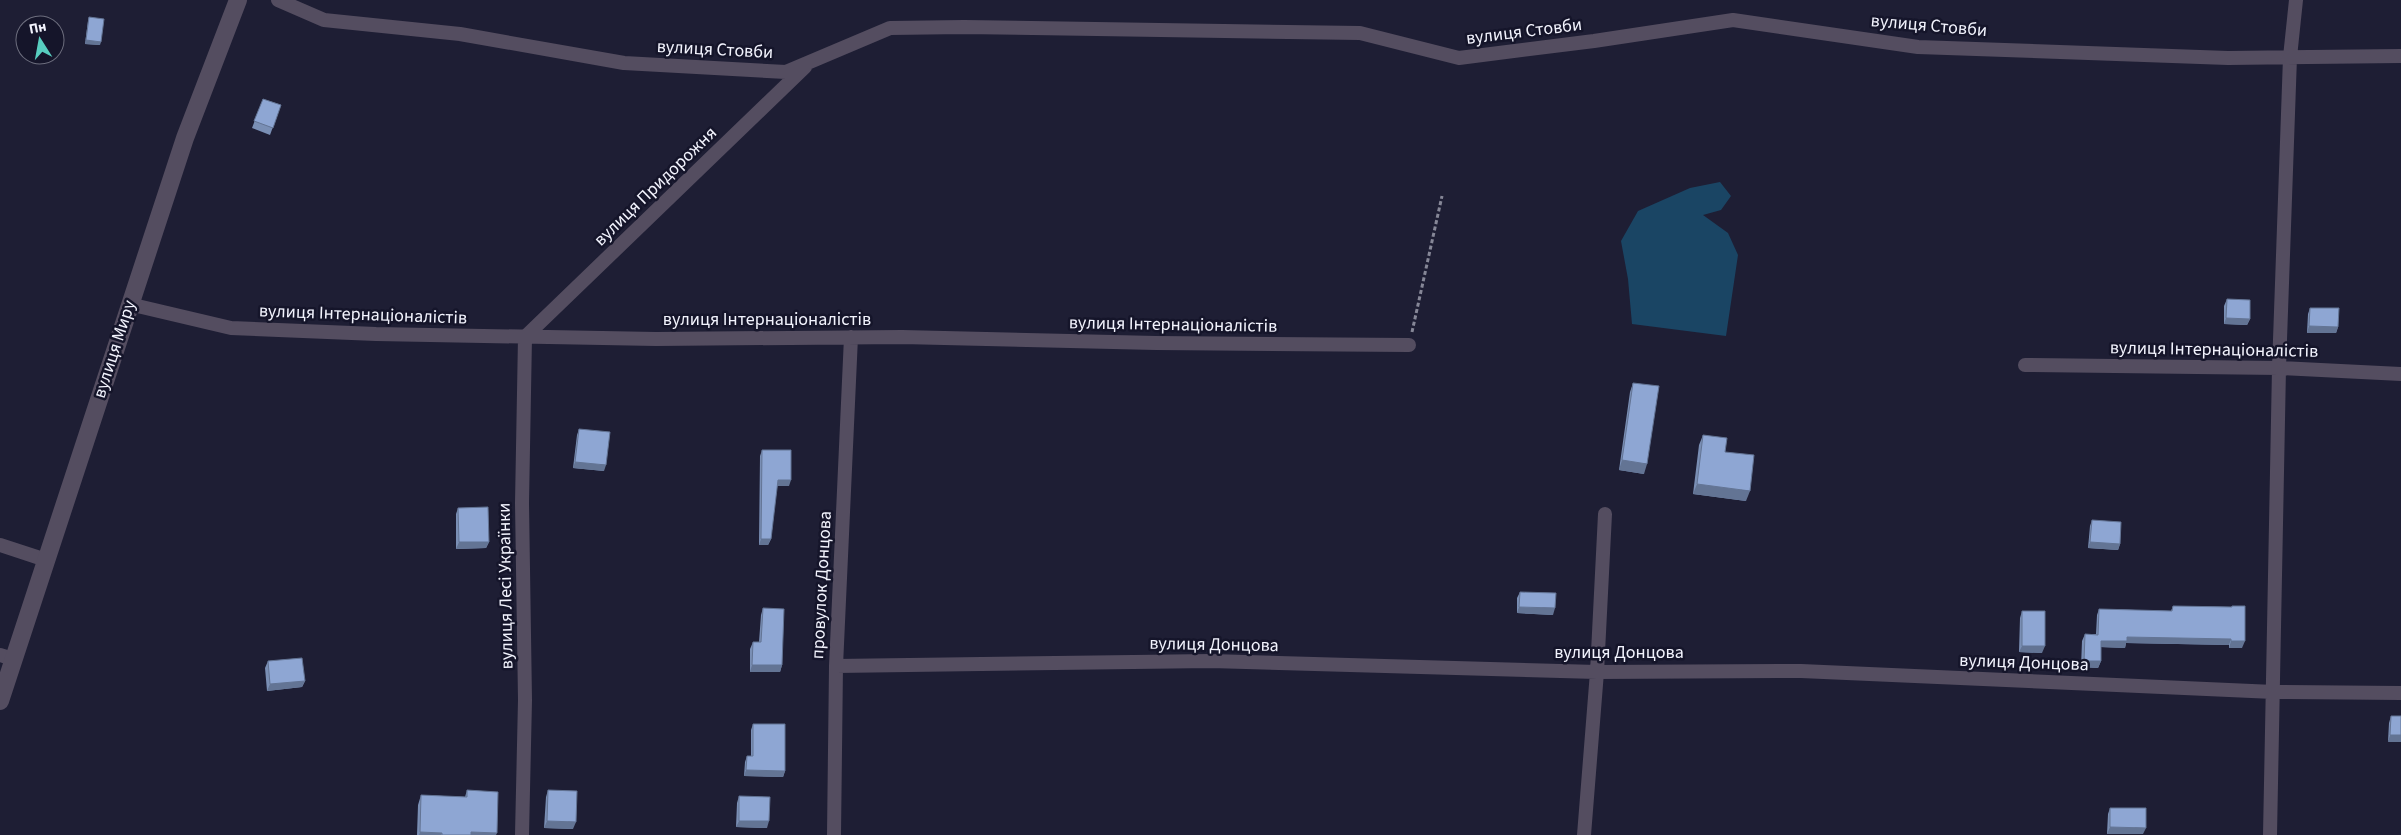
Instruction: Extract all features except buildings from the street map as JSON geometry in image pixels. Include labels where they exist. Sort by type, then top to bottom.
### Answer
[{"type":"street","name":"вулиця Миру","points":[[0,701],[6,657],[46,560],[185,138],[238,0]]},
{"type":"street","name":"вулиця Стовби","points":[[278,0],[324,20],[460,34],[624,63],[786,72],[890,28],[964,27],[1360,33],[1459,58],[1594,41],[1733,20],[1918,47],[2218,57],[2401,56]]},
{"type":"street","points":[[2270,835],[2274,692],[2278,368],[2290,57],[2296,0]]},
{"type":"street","name":"вулиця Придорожня","points":[[525,337],[812,61]]},
{"type":"street","name":"вулиця Інтернаціоналістів","points":[[129,304],[231,328],[656,339],[851,337],[1409,345]]},
{"type":"street","name":"вулиця Лесі Українки","points":[[522,835],[525,700],[522,503],[525,337]]},
{"type":"street","name":"провулок Донцова","points":[[834,835],[836,666],[851,337]]},
{"type":"street","name":"вулиця Інтернаціоналістів","points":[[2025,365],[2278,368],[2401,374]]},
{"type":"street","points":[[1584,835],[1597,672],[1605,514]]},
{"type":"street","points":[[0,544],[46,560]]},
{"type":"street","name":"вулиця Донцова","points":[[836,666],[1212,661],[1597,672],[1801,671],[2274,692],[2401,693]]},
{"type":"path","points":[[1409,345],[1442,196]]},
{"type":"water","points":[[1720,182],[1731,196],[1721,210],[1703,215],[1728,233],[1738,255],[1726,336],[1632,324],[1628,279],[1621,241],[1638,211],[1690,188]]}]
